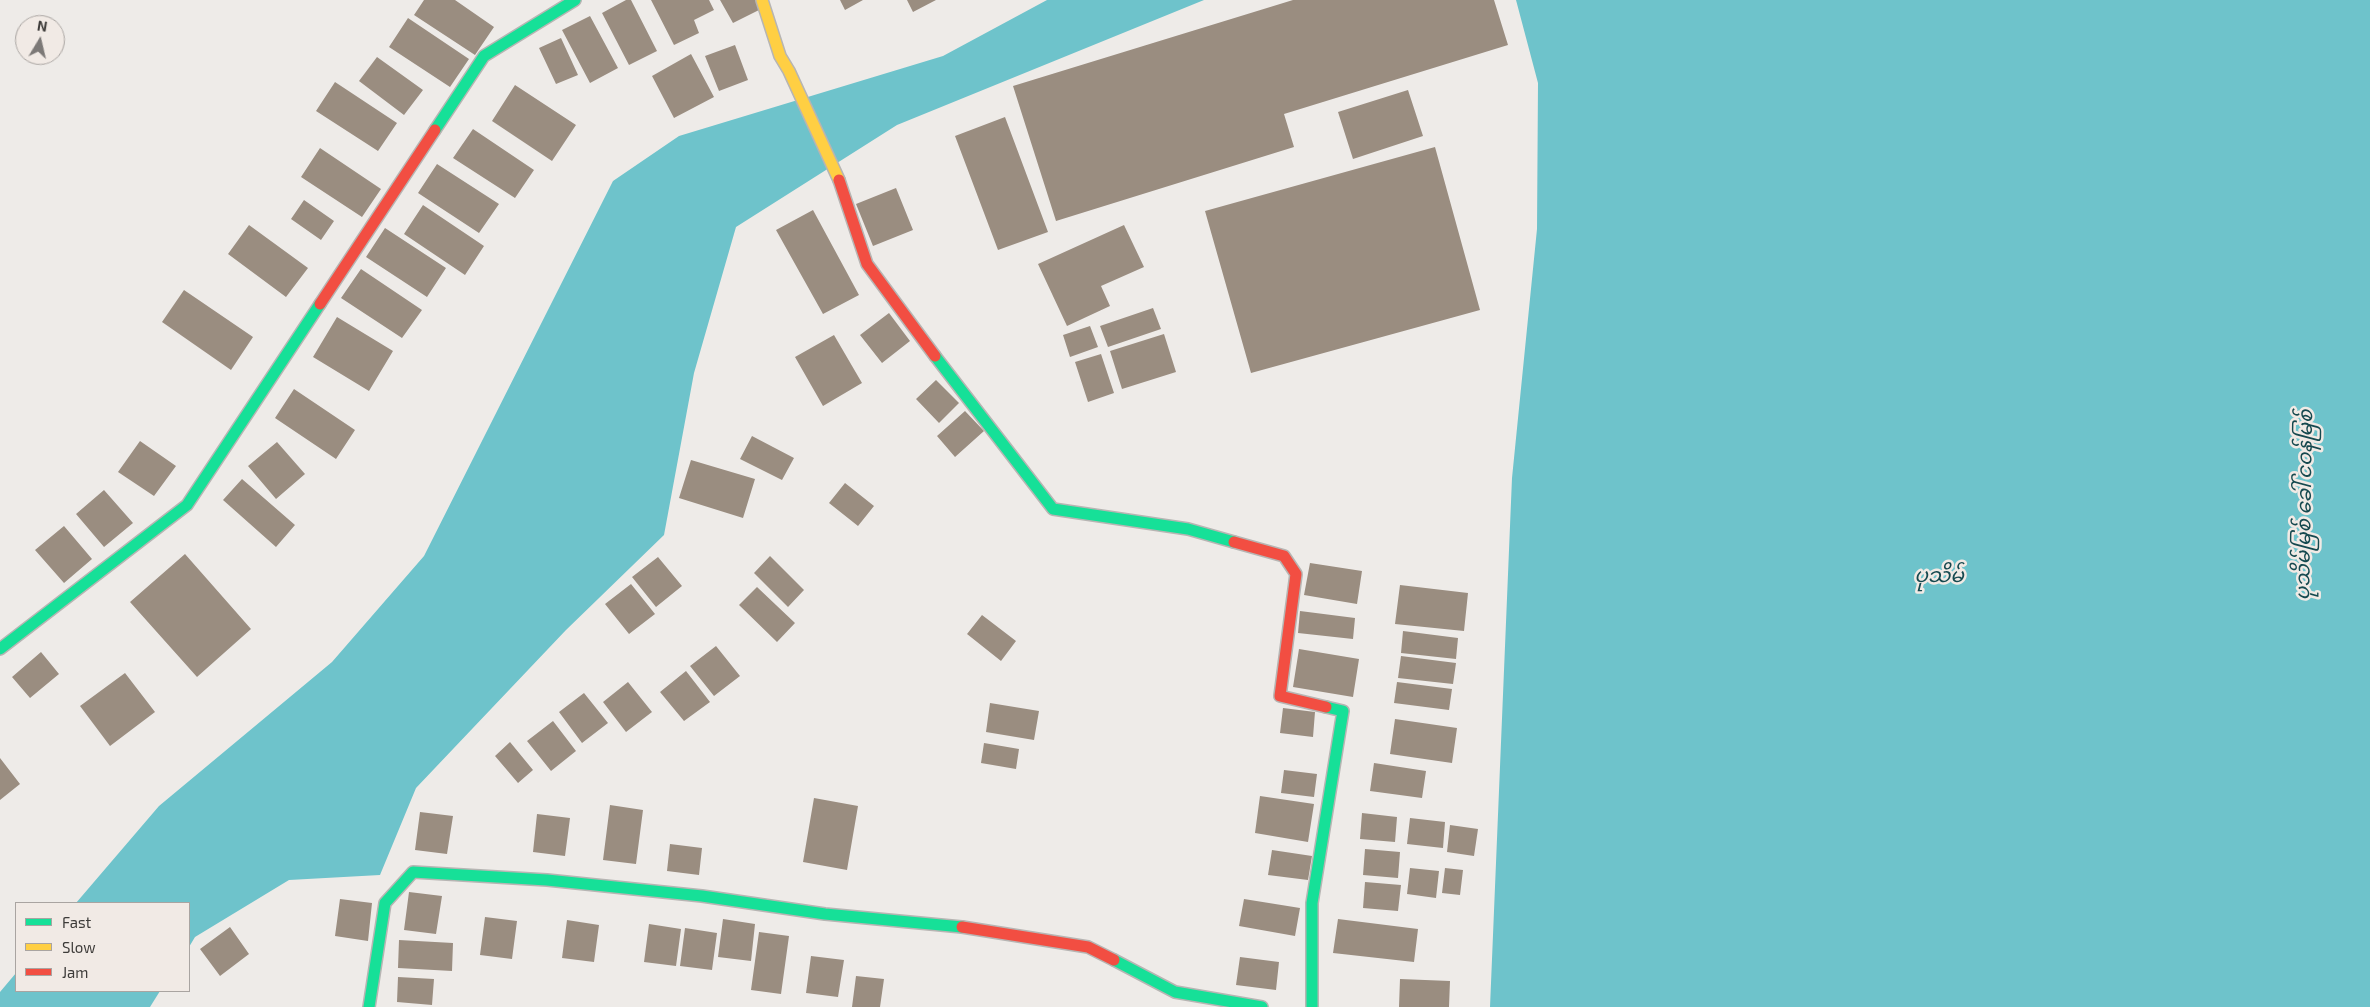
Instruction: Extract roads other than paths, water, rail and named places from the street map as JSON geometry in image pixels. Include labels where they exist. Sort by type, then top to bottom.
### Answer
[{"type":"street","points":[[0,649],[188,505],[484,56],[575,0]]},
{"type":"street","points":[[762,0],[780,56],[789,71],[835,170],[867,264],[1053,509],[1188,530],[1284,556],[1296,574],[1280,696],[1343,711],[1312,903],[1312,1007]]},
{"type":"street","points":[[369,1007],[385,903],[413,872],[547,880],[702,896],[824,914],[990,930],[1088,947],[1175,992],[1262,1007]]},
{"type":"water","points":[[1047,0],[1204,0],[897,125],[736,227],[694,373],[664,535],[566,630],[416,788],[380,875],[289,880],[195,937],[190,945],[190,902],[77,902],[159,806],[332,662],[424,556],[613,181],[679,136],[943,56]]},
{"type":"water","name":"ပုသိမ်","points":[[1516,0],[2370,0],[2370,1007],[1490,1007],[1512,478],[1537,229],[1538,83]]},
{"type":"water","points":[[15,974],[15,992],[159,992],[150,1007],[0,1007],[0,992]]},
{"type":"water label","name":"ပုသိမ်မြစ် ခေါ် ငဝန်မြစ်","points":[[2304,505]]}]
